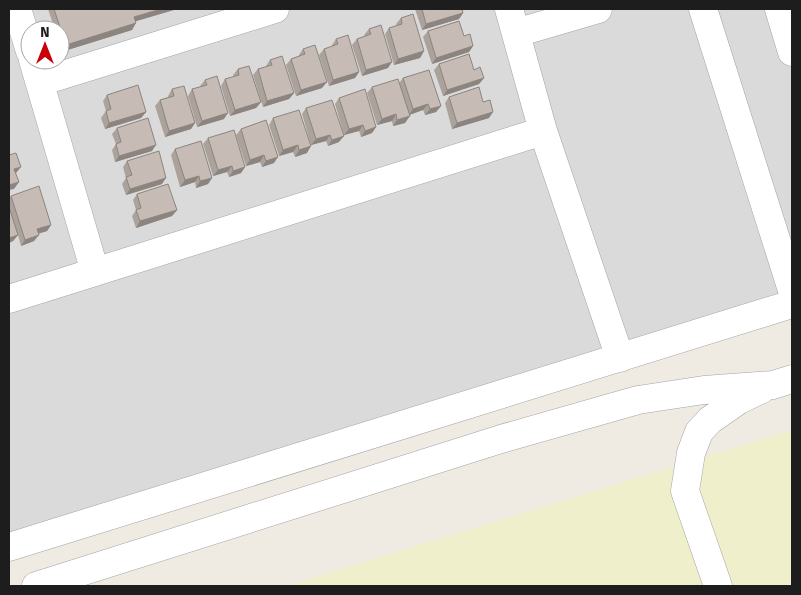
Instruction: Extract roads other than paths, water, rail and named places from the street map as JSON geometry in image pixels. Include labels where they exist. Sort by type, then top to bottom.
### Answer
[{"type":"street","points":[[95,272],[36,71],[275,9]]},
{"type":"street","points":[[598,9],[513,21],[543,131],[620,358]]},
{"type":"street","points":[[703,9],[792,290]]},
{"type":"street","points":[[779,9],[792,52]]},
{"type":"street","points":[[9,299],[543,131]]},
{"type":"street","points":[[9,547],[792,304]]},
{"type":"street","points":[[36,586],[500,439],[638,400],[704,390],[782,382]]},
{"type":"street","points":[[718,586],[685,491],[691,452],[698,432],[710,420],[739,400],[782,382]]}]
